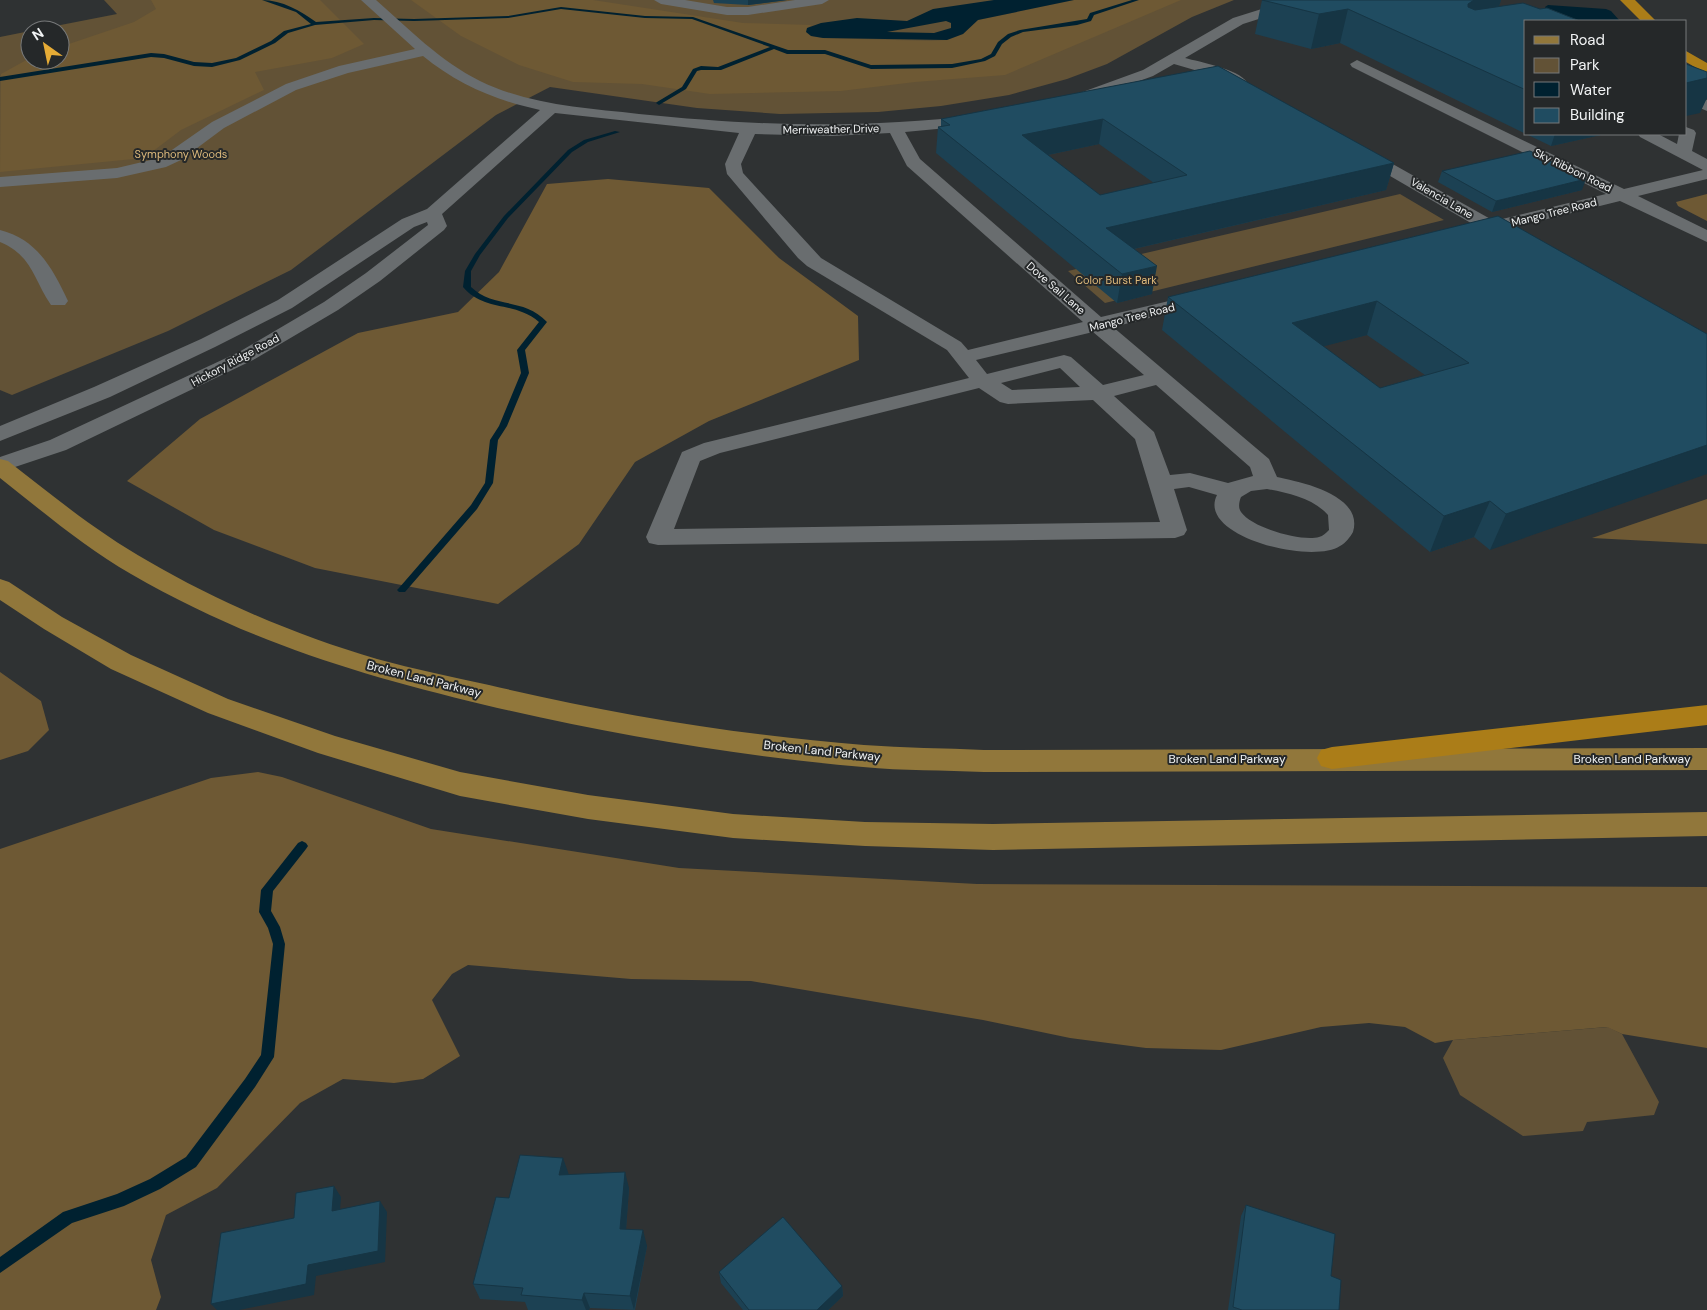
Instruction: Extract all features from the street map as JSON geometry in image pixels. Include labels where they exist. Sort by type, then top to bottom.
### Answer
[{"type":"highway","points":[[1627,0],[1649,20]]},
{"type":"highway","points":[[1687,56],[1707,70]]},
{"type":"highway","points":[[1332,758],[1707,715]]},
{"type":"main road","name":"Broken Land Parkway","points":[[0,465],[84,533],[140,568],[202,600],[296,642],[371,667],[521,703],[626,725],[752,744],[865,756],[984,761],[1332,758],[1707,759]]},
{"type":"main road","points":[[1,589],[120,662],[218,706],[328,745],[460,784],[588,807],[733,826],[865,834],[983,836],[1707,824]]},
{"type":"street","name":"Merriweather Drive","points":[[368,0],[455,74],[477,85],[550,108],[749,129],[829,131],[895,128],[991,118]]},
{"type":"street","points":[[661,0],[727,11],[748,11],[822,0]]},
{"type":"street","points":[[1070,101],[1148,73],[1238,20],[1302,0]]},
{"type":"street","points":[[0,182],[116,173],[160,163],[175,156],[218,125],[291,87],[344,69],[422,47]]},
{"type":"street","points":[[1173,59],[1227,75],[1256,93]]},
{"type":"street","name":"Sky Ribbon Road","points":[[1357,64],[1707,237]]},
{"type":"street","points":[[1396,83],[1415,80]]},
{"type":"street","points":[[1687,96],[1707,106]]},
{"type":"street","points":[[0,434],[111,388],[280,307],[338,271],[408,223],[433,213],[550,108]]},
{"type":"street","name":"Dove Sail Lane","points":[[895,128],[913,162],[1098,325],[1261,464],[1267,482]]},
{"type":"street","points":[[749,129],[733,164],[735,174],[805,254],[814,262],[954,346],[982,381],[1008,397],[1098,393],[1160,378]]},
{"type":"street","points":[[1683,154],[1687,133]]},
{"type":"street","points":[[1648,135],[1707,166]]},
{"type":"street","name":"Valencia Lane","points":[[1347,145],[1512,238]]},
{"type":"street","name":"Mango Tree Road","points":[[1452,237],[1707,174]]},
{"type":"street","name":"Hickory Ridge Road","points":[[0,465],[58,445],[246,356],[330,306],[373,277],[438,226],[433,213]]},
{"type":"street","points":[[0,235],[15,240],[30,252],[44,270],[58,301]]},
{"type":"street","name":"Mango Tree Road","points":[[963,358],[1222,294]]},
{"type":"street","points":[[1064,361],[1098,393],[1146,437],[1175,530],[658,537],[690,457],[712,448],[1064,361]]},
{"type":"street","points":[[1160,483],[1190,480],[1232,492]]},
{"type":"street","points":[[1267,482],[1281,484],[1318,497],[1330,504],[1338,512],[1342,522],[1342,530],[1336,538],[1320,544],[1297,546],[1257,533],[1233,518],[1227,509],[1227,499],[1232,492],[1241,486],[1267,482]]},
{"type":"green space","name":"Symphony Woods","points":[[104,0],[1234,0],[1192,17],[1107,64],[1067,79],[1009,95],[941,106],[878,112],[780,114],[697,108],[550,87],[496,115],[291,270],[168,331],[12,395],[0,390],[0,37],[20,33],[20,70],[70,70],[70,23],[117,14]]},
{"type":"green space","name":"Color Burst Park","points":[[1400,194],[1444,220],[1105,303],[1068,271]]},
{"type":"green space","points":[[1608,1027],[1622,1034],[1659,1102],[1654,1115],[1587,1122],[1583,1131],[1523,1136],[1460,1095],[1443,1058],[1453,1040]]},
{"type":"shaded area","points":[[151,0],[320,0],[364,44],[332,58],[255,72],[264,90],[181,130],[144,158],[0,172],[1,74],[20,64],[20,70],[70,70],[70,44],[134,22],[156,9]]},
{"type":"shaded area","points":[[411,0],[593,0],[743,23],[812,25],[807,28],[811,36],[822,38],[931,41],[947,40],[963,34],[978,20],[1074,0],[1181,0],[1005,75],[915,82],[841,91],[710,94],[642,84],[573,82],[519,65],[461,36]]},
{"type":"shaded area","points":[[608,179],[709,188],[779,258],[858,316],[859,360],[709,421],[635,462],[579,544],[498,604],[315,568],[214,530],[127,481],[200,419],[358,333],[458,312],[499,272],[547,184]]},
{"type":"shaded area","points":[[1707,194],[1707,221],[1678,206],[1676,202]]},
{"type":"shaded area","points":[[1707,499],[1707,544],[1592,538]]},
{"type":"shaded area","points":[[0,672],[41,701],[49,730],[28,751],[0,760]]},
{"type":"shaded area","points":[[258,772],[282,777],[431,829],[679,868],[977,884],[1707,887],[1707,1048],[1622,1034],[1607,1027],[1435,1043],[1405,1027],[1369,1023],[1321,1027],[1221,1050],[1146,1048],[1070,1038],[983,1020],[751,981],[631,979],[468,965],[452,974],[432,1000],[460,1056],[423,1079],[394,1083],[343,1079],[300,1103],[217,1188],[166,1215],[151,1260],[161,1297],[156,1310],[0,1310],[0,849],[211,778]]},
{"type":"water","points":[[994,0],[1074,0],[978,20],[963,34],[947,40],[823,38],[811,36],[806,32],[807,28],[821,23],[857,18],[907,21],[933,9]],"holes":[[[946,21],[951,23],[951,28],[934,33],[887,32]]]},
{"type":"water","points":[[1548,5],[1606,9],[1611,11],[1619,20],[1571,20],[1545,7]]},
{"type":"building","points":[[1262,0],[1474,0],[1468,4],[1468,7],[1475,10],[1523,3],[1540,9],[1547,8],[1577,20],[1524,20],[1524,89],[1348,9],[1319,14]]},
{"type":"building","points":[[1687,64],[1707,72],[1707,78],[1687,83]]},
{"type":"building","points":[[1218,66],[1394,163],[1106,228],[1157,266],[1122,274],[938,127],[950,125],[941,119]],"holes":[[[1103,119],[1187,175],[1100,195],[1022,135]]]},
{"type":"building","points":[[1530,151],[1586,179],[1496,201],[1442,171]]},
{"type":"building","points":[[1498,216],[1707,334],[1707,445],[1506,514],[1490,501],[1444,516],[1168,297]],"holes":[[[1377,301],[1469,363],[1380,388],[1292,323]]]},
{"type":"building","points":[[520,1155],[563,1158],[559,1175],[625,1172],[620,1229],[643,1230],[630,1296],[584,1293],[582,1300],[521,1295],[523,1288],[473,1284],[496,1197],[509,1198]]},
{"type":"building","points":[[334,1186],[332,1211],[380,1201],[378,1251],[308,1265],[306,1284],[211,1304],[221,1233],[294,1218],[296,1193]]},
{"type":"building","points":[[1246,1205],[1335,1234],[1331,1276],[1341,1280],[1339,1310],[1242,1310],[1233,1307]]},
{"type":"building","points":[[783,1217],[842,1286],[817,1310],[749,1310],[719,1272]]},
{"type":"waterway","points":[[264,0],[298,11],[315,24]]},
{"type":"waterway","points":[[315,24],[374,19],[414,20],[508,17],[561,8],[645,17],[693,18],[787,52],[825,52],[871,67],[952,66],[983,60],[993,55],[1000,43],[1009,35],[1035,28],[1089,20],[1092,14],[1137,0]]},
{"type":"waterway","points":[[0,79],[151,55],[164,56],[194,64],[212,65],[238,59],[273,42],[286,32],[315,24]]},
{"type":"waterway","points":[[659,103],[684,88],[695,70],[701,68],[719,69],[773,48]]},
{"type":"waterway","points":[[402,590],[474,507],[489,483],[494,440],[503,426],[525,373],[521,350],[543,322],[536,315],[521,308],[490,302],[478,297],[467,287],[468,271],[477,255],[506,217],[570,151],[586,141],[617,132]]},
{"type":"waterway","points":[[0,1266],[68,1217],[119,1201],[155,1184],[191,1162],[250,1083],[267,1057],[279,944],[274,927],[265,912],[267,890],[302,846]]}]
